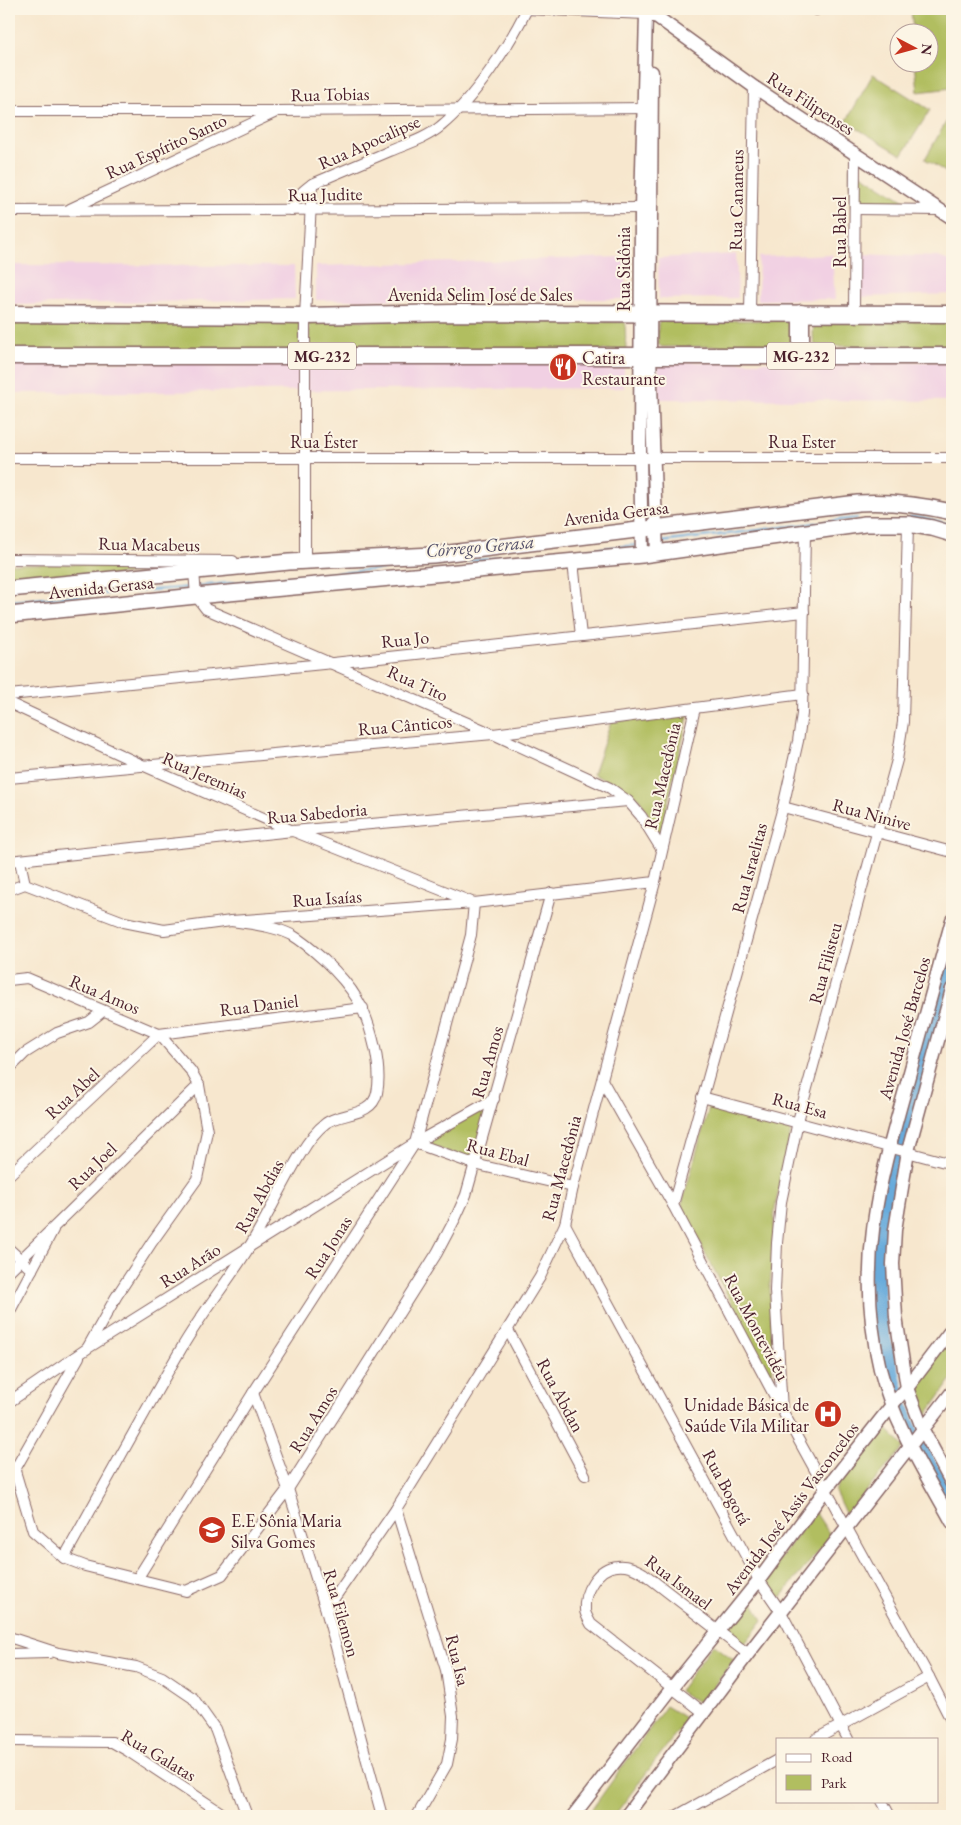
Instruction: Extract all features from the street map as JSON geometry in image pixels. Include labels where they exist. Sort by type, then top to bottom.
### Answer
[{"type":"main road","name":"Avenida Selim José de Sales","points":[[9,314],[305,316],[454,313],[952,314]]},
{"type":"main road","points":[[801,313],[801,356]]},
{"type":"main road","name":"MG-232","points":[[9,356],[952,356]]},
{"type":"main road","name":"Avenida Gerasa","points":[[9,615],[196,593],[573,562],[649,541],[858,503],[905,504],[952,512]]},
{"type":"main road","name":"Avenida Gerasa","points":[[9,590],[289,562],[806,532],[865,524],[908,524],[952,534]]},
{"type":"street","points":[[527,9],[653,12]]},
{"type":"street","name":"Rua Apocalipse","points":[[291,210],[295,198],[312,184],[417,140],[440,127],[458,109],[484,77],[510,39],[527,9]]},
{"type":"street","name":"Rua Filipenses","points":[[653,12],[754,87],[855,152],[952,218]]},
{"type":"street","name":"Rua Sidônia","points":[[649,541],[646,457],[645,208],[647,108],[653,12]]},
{"type":"street","name":"Rua Cananeus","points":[[750,313],[754,87]]},
{"type":"street","name":"Rua Tobias","points":[[9,111],[647,108]]},
{"type":"street","name":"Rua Espírito Santo","points":[[67,211],[278,111]]},
{"type":"street","name":"Rua Babel","points":[[854,313],[855,152]]},
{"type":"street","name":"Rua Apocalipse","points":[[306,561],[304,457],[305,316],[312,184]]},
{"type":"street","name":"Rua Judite","points":[[9,211],[645,208]]},
{"type":"street","points":[[855,209],[939,210]]},
{"type":"street","name":"Rua Éster","points":[[9,458],[646,457]]},
{"type":"street","name":"Rua Ester","points":[[646,457],[952,458]]},
{"type":"street","name":"Rua Filisteu","points":[[782,1410],[775,1291],[776,1243],[781,1202],[798,1121],[897,760],[904,722],[908,524]]},
{"type":"street","name":"Rua Israelitas","points":[[673,1205],[783,807],[798,741],[803,694],[806,532]]},
{"type":"street","name":"Rua Macabeus","points":[[9,559],[289,562]]},
{"type":"street","points":[[573,562],[581,636]]},
{"type":"street","points":[[194,573],[196,593]]},
{"type":"street","name":"Rua Tito","points":[[196,593],[206,609],[333,663],[610,788],[628,801],[641,816],[662,850]]},
{"type":"street","name":"Rua Jo","points":[[9,695],[333,663],[804,612]]},
{"type":"street","name":"Rua Cânticos","points":[[9,778],[493,734],[803,694]]},
{"type":"street","name":"Rua Jeremias","points":[[9,703],[142,765],[293,831],[474,903]]},
{"type":"street","name":"Rua Macedônia","points":[[326,1610],[396,1509],[508,1330],[540,1277],[565,1224],[573,1187],[655,882],[694,708]]},
{"type":"street","name":"Rua Sabedoria","points":[[9,861],[293,831],[628,801]]},
{"type":"street","name":"Rua Ninive","points":[[783,807],[952,852]]},
{"type":"street","points":[[9,890],[25,884],[20,861]]},
{"type":"street","name":"Rua Isaías","points":[[25,884],[124,922],[164,930],[231,921],[474,903],[655,882]]},
{"type":"street","name":"Rua Amos","points":[[9,980],[27,978],[158,1034],[191,1071],[199,1085],[207,1131],[197,1179],[116,1297],[15,1471],[33,1531],[64,1558],[85,1566],[186,1591],[222,1575],[288,1489],[437,1253],[463,1203],[552,893]]},
{"type":"street","name":"Rua Jonas","points":[[137,1579],[253,1393],[415,1143],[471,935],[474,903]]},
{"type":"street","name":"Avenida José Barcelos","points":[[952,920],[899,1149],[892,1264],[899,1397],[917,1438],[952,1484]]},
{"type":"street","name":"Rua Abdias","points":[[64,1558],[182,1347],[248,1248],[300,1154],[316,1132],[327,1122],[367,1108],[375,1100],[378,1091],[378,1062],[370,1024],[349,985],[308,945],[290,934],[268,927],[231,921]]},
{"type":"street","name":"Avenida José Barcelos","points":[[952,989],[899,1149],[878,1193],[869,1253],[869,1285],[875,1345],[880,1370],[899,1397],[952,1522]]},
{"type":"street","name":"Rua Daniel","points":[[158,1034],[363,1008]]},
{"type":"street","points":[[9,1070],[25,1053],[57,1034],[89,1022],[103,1011]]},
{"type":"street","name":"Rua Abel","points":[[9,1175],[158,1034]]},
{"type":"street","name":"Rua Montevidéu","points":[[602,1080],[673,1205],[952,1722]]},
{"type":"street","name":"Rua Joel","points":[[9,1271],[199,1085]]},
{"type":"street","name":"Rua Esa","points":[[702,1097],[798,1121],[952,1164]]},
{"type":"street","name":"Rua Arão","points":[[9,1402],[84,1351],[415,1143],[494,1099]]},
{"type":"street","name":"Rua Ebal","points":[[415,1143],[474,1164],[573,1187]]},
{"type":"street","points":[[9,1313],[57,1222]]},
{"type":"street","name":"Rua Bogotá","points":[[565,1224],[759,1580],[781,1612],[847,1738]]},
{"type":"street","points":[[9,1249],[32,1270]]},
{"type":"street","name":"Avenida José Assis Vasconcelos","points":[[573,1816],[759,1580],[826,1488],[952,1329]]},
{"type":"street","name":"Rua Abdan","points":[[508,1330],[585,1475]]},
{"type":"street","points":[[626,1816],[703,1712],[952,1392]]},
{"type":"street","name":"Rua Filemon","points":[[253,1393],[288,1489],[326,1610],[382,1816]]},
{"type":"street","points":[[9,1480],[15,1471]]},
{"type":"street","name":"Rua Isa","points":[[396,1509],[446,1670],[453,1716],[452,1739],[447,1764],[417,1816]]},
{"type":"street","name":"Rua Ismael","points":[[672,1688],[591,1624],[584,1610],[586,1596],[591,1583],[603,1570],[615,1566],[629,1566],[643,1573],[717,1631]]},
{"type":"street","points":[[717,1631],[748,1654]]},
{"type":"street","points":[[9,1637],[58,1653],[136,1667],[162,1677],[192,1698],[215,1729],[247,1816]]},
{"type":"street","points":[[9,1654],[58,1653]]},
{"type":"street","points":[[818,1738],[929,1677]]},
{"type":"street","points":[[672,1688],[703,1712]]},
{"type":"street","name":"Rua Galatas","points":[[9,1741],[112,1742],[226,1816]]},
{"type":"street","points":[[676,1816],[776,1761]]},
{"type":"street","points":[[883,1802],[890,1816]]},
{"type":"shaded area","points":[[736,254],[738,298],[659,299],[658,258]]},
{"type":"shaded area","points":[[832,254],[835,299],[758,300],[759,257]]},
{"type":"shaded area","points":[[860,254],[938,257],[952,262],[952,294],[861,297]]},
{"type":"shaded area","points":[[624,257],[626,299],[316,300],[316,266]]},
{"type":"shaded area","points":[[9,265],[294,266],[295,299],[9,305]]},
{"type":"shaded area","points":[[9,362],[624,362],[624,388],[9,393]]},
{"type":"shaded area","points":[[658,362],[952,362],[952,401],[659,399]]},
{"type":"green space","points":[[911,9],[952,9],[952,88],[918,92],[916,72],[938,72],[938,22],[912,22]]},
{"type":"green space","points":[[873,74],[930,110],[902,155],[846,122]]},
{"type":"green space","points":[[950,115],[952,116],[952,176],[925,159]]},
{"type":"green space","points":[[850,167],[917,209],[851,206]]},
{"type":"green space","points":[[9,319],[299,321],[300,351],[9,351]]},
{"type":"green space","points":[[309,320],[625,322],[626,350],[310,351]]},
{"type":"green space","points":[[788,320],[794,328],[791,345],[662,347],[658,344],[658,324],[660,321]]},
{"type":"green space","points":[[952,320],[952,346],[819,346],[814,344],[813,329],[816,322]]},
{"type":"green space","points":[[9,564],[233,564],[9,585]]},
{"type":"green space","points":[[689,712],[660,835],[639,798],[593,774],[611,722]]},
{"type":"green space","points":[[710,1104],[792,1126],[775,1208],[770,1288],[773,1382],[681,1207]]},
{"type":"green space","points":[[489,1105],[473,1161],[421,1142]]},
{"type":"green space","points":[[952,1336],[952,1379],[925,1417],[912,1386]]},
{"type":"green space","points":[[886,1428],[904,1447],[854,1505],[848,1519],[835,1492],[842,1471],[847,1477]]},
{"type":"green space","points":[[815,1512],[831,1536],[779,1599],[765,1578]]},
{"type":"green space","points":[[750,1598],[763,1620],[743,1646],[724,1632]]},
{"type":"green space","points":[[713,1644],[734,1660],[700,1704],[679,1691]]},
{"type":"green space","points":[[666,1706],[687,1719],[614,1816],[587,1816]]},
{"type":"waterway","name":"Córrego Gerasa","points":[[910,517],[921,517],[952,525]]},
{"type":"waterway","name":"Córrego Gerasa","points":[[661,542],[857,518]]},
{"type":"waterway","name":"Córrego Gerasa","points":[[198,586],[638,545]]},
{"type":"waterway","name":"Córrego Gerasa","points":[[9,601],[193,587]]},
{"type":"waterway","points":[[952,945],[890,1179],[881,1229],[876,1277],[879,1323],[900,1404],[910,1430],[952,1506]]},
{"type":"place","name":"Catira Restaurante","points":[[563,367]]},
{"type":"place","name":"Unidade Básica de Saúde Vila Militar","points":[[828,1414]]},
{"type":"place","name":"E.E Sônia Maria Silva Gomes","points":[[212,1530]]}]
